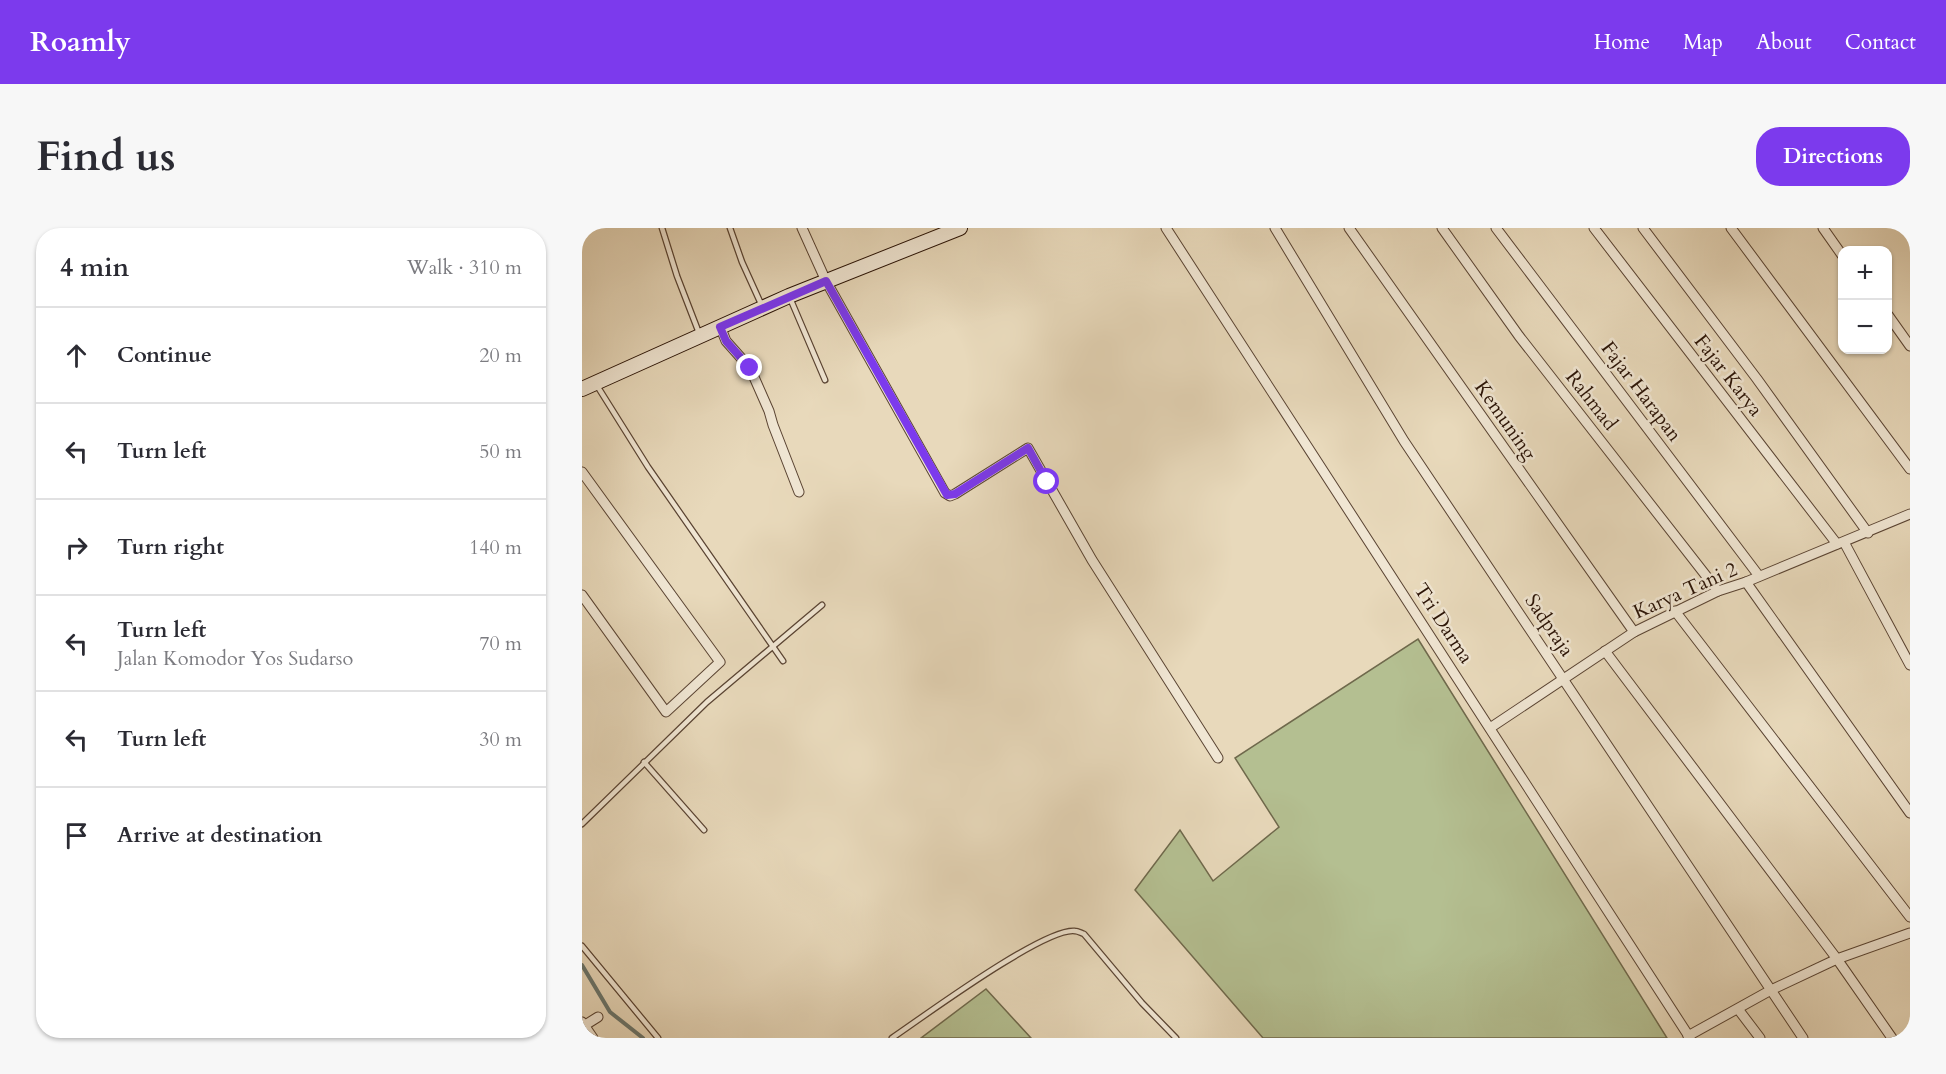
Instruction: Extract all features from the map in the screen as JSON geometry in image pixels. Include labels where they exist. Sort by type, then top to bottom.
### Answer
[{"type":"street","points":[[802,228],[826,281],[947,495],[955,494],[1028,448],[1097,569],[1218,758]]},
{"type":"street","name":"Tri Darma","points":[[1166,228],[1689,1037]]},
{"type":"street","name":"Sadpraja","points":[[1275,228],[1404,441],[1803,1038]]},
{"type":"street","name":"Kemuning","points":[[1349,228],[1634,632]]},
{"type":"street","name":"Rahmad","points":[[1442,228],[1519,336],[1718,591]]},
{"type":"street","name":"Fajar Harapan","points":[[1496,228],[1759,576]]},
{"type":"street","name":"Fajar Karya","points":[[1594,228],[1840,543],[1910,665]]},
{"type":"street","points":[[1643,228],[1757,379],[1868,533]]},
{"type":"street","points":[[1731,228],[1910,469]]},
{"type":"street","points":[[1822,228],[1838,250]]},
{"type":"street","points":[[1905,228],[1910,234]]},
{"type":"street","points":[[582,389],[789,296],[956,229]]},
{"type":"street","points":[[1892,322],[1910,346]]},
{"type":"street","points":[[720,327],[726,341],[750,368],[769,411],[799,492]]},
{"type":"street","points":[[582,472],[720,662],[666,712],[582,595]]},
{"type":"street","name":"Karya Tani 2","points":[[1490,728],[1634,632],[1675,611],[1718,591],[1746,582],[1910,514]]},
{"type":"street","points":[[1746,582],[1910,813]]},
{"type":"street","points":[[1675,611],[1910,917]]},
{"type":"street","points":[[1605,651],[1837,959],[1892,1038]]},
{"type":"street","points":[[1689,1037],[1771,990],[1837,959],[1910,933]]},
{"type":"street","points":[[1738,1009],[1760,1038]]},
{"type":"street","points":[[593,1038],[583,1025],[598,1017]]},
{"type":"lane","points":[[670,228],[663,230],[677,276],[700,336]]},
{"type":"lane","points":[[730,228],[742,262],[763,308]]},
{"type":"lane","points":[[789,296],[825,380]]},
{"type":"lane","points":[[596,384],[648,467],[771,647],[783,661]]},
{"type":"lane","points":[[582,824],[707,702],[822,606]]},
{"type":"lane","points":[[644,762],[704,830]]},
{"type":"lane","points":[[892,1038],[996,968],[1046,938],[1074,930],[1084,934],[1142,1003],[1176,1038]]},
{"type":"lane","points":[[582,946],[658,1038]]},
{"type":"green space","points":[[1418,639],[1667,1038],[1263,1038],[1135,890],[1180,830],[1213,881],[1279,827],[1235,758]]},
{"type":"green space","points":[[986,989],[1031,1038],[921,1038]]},
{"type":"waterway","points":[[582,965],[610,1012],[643,1038]]},
{"type":"route","points":[[750,368],[744,359],[730,347],[720,327],[826,281],[947,495],[955,494],[1028,448],[1047,482]]}]
